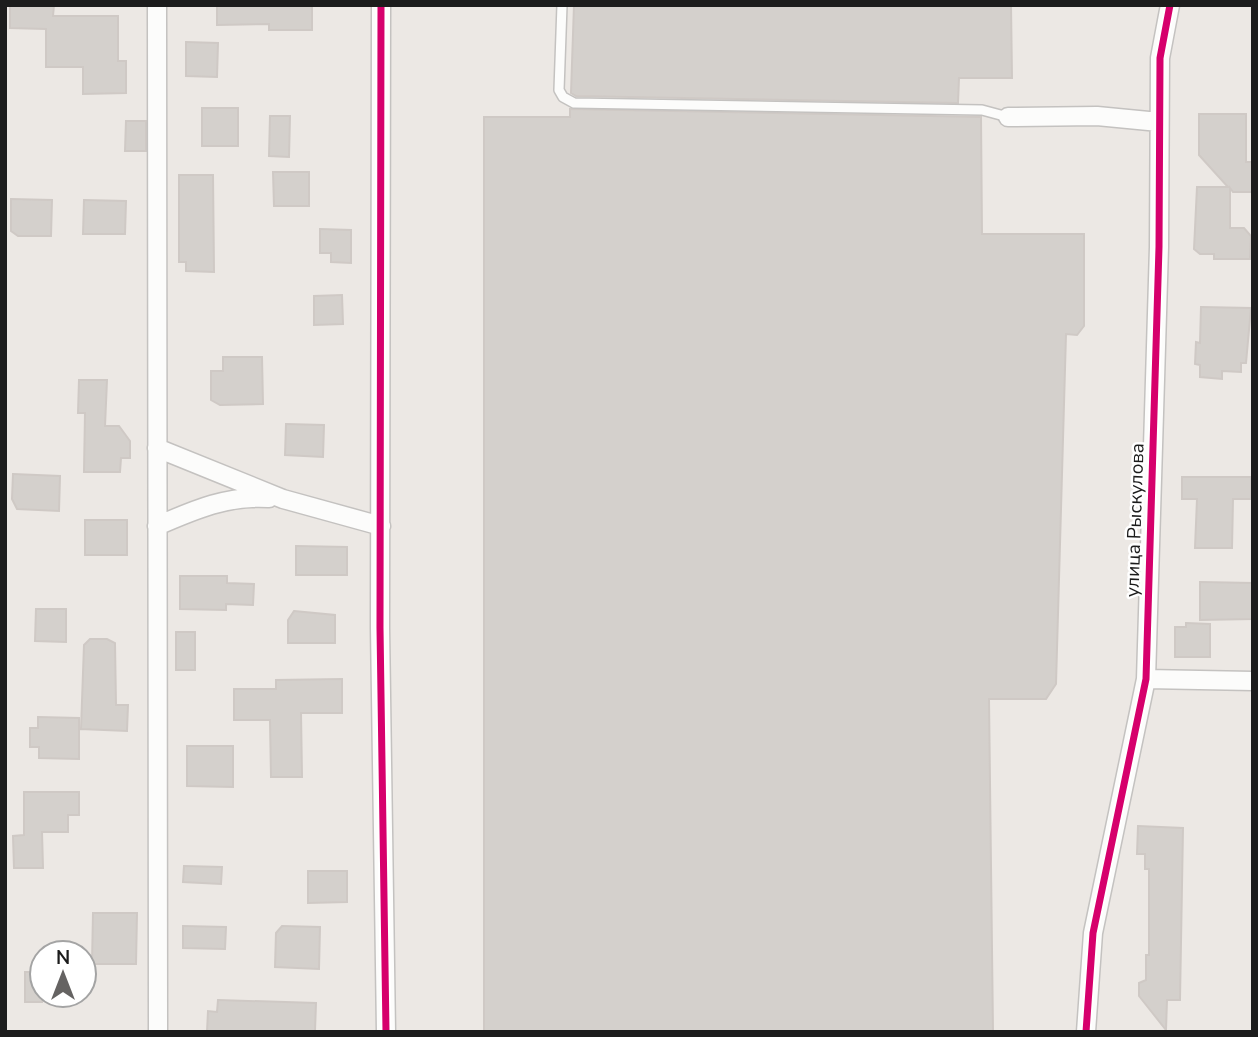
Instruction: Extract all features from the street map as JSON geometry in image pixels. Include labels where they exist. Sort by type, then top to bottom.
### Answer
[{"type":"street","points":[[157,5],[158,1032]]},
{"type":"street","points":[[381,5],[381,526],[386,1032]]},
{"type":"street","name":"улица Рыскулова","points":[[1086,1032],[1093,933],[1146,679],[1159,247],[1160,58],[1170,5]]},
{"type":"street","points":[[1008,117],[1097,116],[1159,122]]},
{"type":"street","points":[[157,448],[283,499],[381,526]]},
{"type":"street","points":[[157,526],[210,504],[250,497],[283,499]]},
{"type":"street","points":[[1146,679],[1253,681]]},
{"type":"lane","points":[[562,5],[559,90],[563,97],[573,103],[982,110],[1008,117]]},
{"type":"building","points":[[10,5],[54,5],[53,16],[118,16],[118,61],[126,61],[126,93],[83,94],[83,67],[46,67],[46,29],[10,28]]},
{"type":"building","points":[[217,5],[312,5],[312,30],[269,30],[269,24],[217,25]]},
{"type":"building","points":[[574,5],[1011,5],[1012,78],[959,78],[958,103],[576,96],[571,93]]},
{"type":"building","points":[[186,42],[218,43],[217,77],[186,76]]},
{"type":"building","points":[[202,108],[238,108],[238,146],[202,146]]},
{"type":"building","points":[[570,109],[981,117],[982,234],[1084,234],[1084,326],[1077,335],[1066,334],[1056,684],[1046,699],[989,699],[993,1032],[484,1032],[484,117],[570,117]]},
{"type":"building","points":[[1199,114],[1246,114],[1246,162],[1253,162],[1253,192],[1233,192],[1230,188],[1230,228],[1244,228],[1251,236],[1250,259],[1214,259],[1214,254],[1200,254],[1194,249],[1197,187],[1228,187],[1199,155]]},
{"type":"building","points":[[270,116],[290,116],[289,157],[269,156]]},
{"type":"building","points":[[126,121],[146,121],[146,151],[125,151]]},
{"type":"building","points":[[273,172],[309,172],[309,206],[274,206]]},
{"type":"building","points":[[179,175],[213,175],[214,272],[186,271],[186,262],[179,262]]},
{"type":"building","points":[[11,199],[52,200],[51,236],[18,236],[11,231]]},
{"type":"building","points":[[84,200],[126,201],[125,234],[83,234]]},
{"type":"building","points":[[320,229],[351,230],[351,263],[331,262],[331,253],[320,253]]},
{"type":"building","points":[[342,295],[343,324],[314,325],[314,296]]},
{"type":"building","points":[[1201,307],[1251,308],[1246,363],[1241,363],[1241,372],[1222,371],[1222,379],[1200,377],[1200,365],[1195,364],[1196,342],[1200,343]]},
{"type":"building","points":[[223,357],[262,357],[263,404],[220,405],[211,400],[211,371],[223,371]]},
{"type":"building","points":[[79,380],[107,380],[105,426],[119,426],[130,441],[130,458],[121,458],[120,472],[84,472],[85,413],[78,413]]},
{"type":"building","points":[[286,424],[324,425],[323,457],[285,455]]},
{"type":"building","points":[[13,474],[60,476],[59,511],[17,509],[12,499]]},
{"type":"building","points":[[1182,477],[1251,477],[1251,499],[1233,499],[1232,548],[1195,548],[1197,499],[1182,499]]},
{"type":"building","points":[[85,520],[127,520],[127,555],[85,555]]},
{"type":"building","points":[[296,546],[347,547],[347,575],[296,575]]},
{"type":"building","points":[[180,576],[227,576],[227,583],[254,584],[253,605],[226,604],[226,610],[180,609]]},
{"type":"building","points":[[1200,582],[1253,583],[1253,619],[1200,620]]},
{"type":"building","points":[[36,609],[66,609],[66,642],[35,641]]},
{"type":"building","points":[[294,611],[335,615],[335,643],[288,643],[288,620]]},
{"type":"building","points":[[1186,623],[1210,624],[1210,657],[1175,657],[1175,627],[1186,627]]},
{"type":"building","points":[[176,632],[195,632],[195,670],[176,670]]},
{"type":"building","points":[[90,639],[107,639],[115,643],[116,705],[128,705],[127,731],[81,729],[84,645]]},
{"type":"building","points":[[342,679],[342,713],[301,713],[302,777],[271,777],[270,720],[234,720],[234,689],[276,689],[276,680]]},
{"type":"building","points":[[38,717],[79,718],[79,759],[39,758],[39,747],[30,747],[30,728],[38,728]]},
{"type":"building","points":[[187,746],[233,746],[233,787],[187,786]]},
{"type":"building","points":[[24,792],[79,792],[79,815],[68,815],[68,832],[42,832],[43,868],[14,868],[13,836],[24,835]]},
{"type":"building","points":[[1138,826],[1183,828],[1180,1000],[1167,1000],[1166,1030],[1139,996],[1139,983],[1146,980],[1146,955],[1149,955],[1149,869],[1145,869],[1145,854],[1137,854]]},
{"type":"building","points":[[184,866],[222,867],[221,884],[183,882]]},
{"type":"building","points":[[308,871],[347,871],[347,902],[308,903]]},
{"type":"building","points":[[93,913],[137,913],[136,964],[98,964],[98,939],[92,939]]},
{"type":"building","points":[[183,926],[226,927],[225,949],[183,948]]},
{"type":"building","points":[[282,926],[320,927],[319,969],[275,967],[276,933]]},
{"type":"building","points":[[25,972],[28,972],[28,1002],[25,1002]]},
{"type":"building","points":[[218,1000],[316,1003],[315,1031],[207,1032],[208,1011],[217,1012]]},
{"type":"cycle path","points":[[381,5],[380,628],[386,1032]]},
{"type":"cycle path","points":[[1086,1032],[1093,933],[1146,679],[1159,247],[1160,58],[1170,5]]}]
